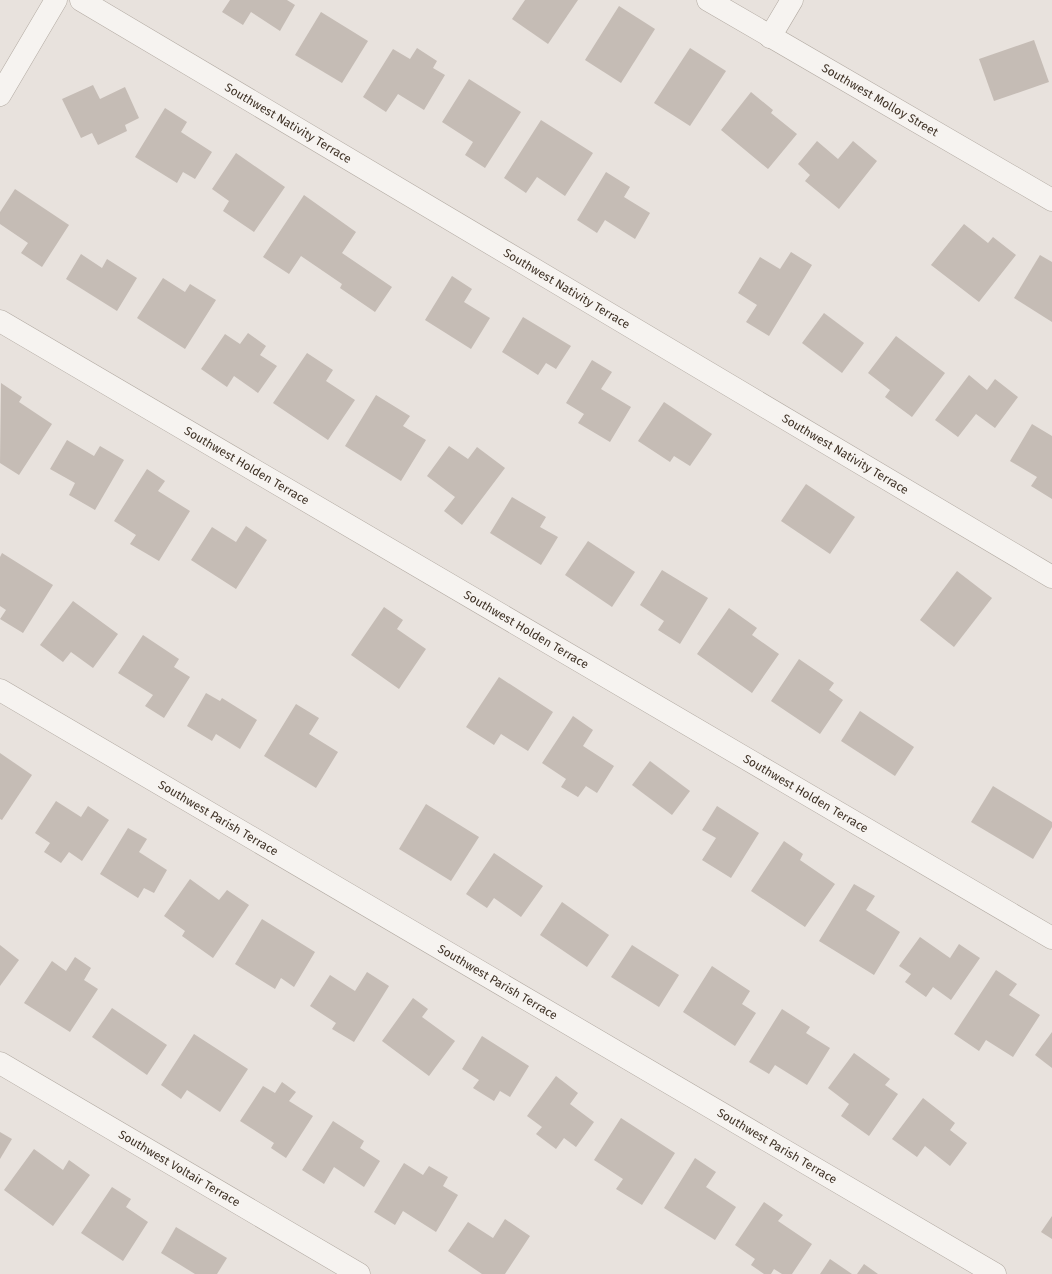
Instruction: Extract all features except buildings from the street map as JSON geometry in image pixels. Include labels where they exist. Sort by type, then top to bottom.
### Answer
[{"type":"street","points":[[0,95],[56,0]]},
{"type":"street","name":"Southwest Nativity Terrace","points":[[81,0],[1052,577]]},
{"type":"street","name":"Southwest Molloy Street","points":[[708,0],[770,37],[1050,194]]},
{"type":"street","points":[[770,37],[792,0]]},
{"type":"street","name":"Southwest Holden Terrace","points":[[0,321],[1052,938]]},
{"type":"street","name":"Southwest Parish Terrace","points":[[0,690],[996,1274]]},
{"type":"street","name":"Southwest Voltair Terrace","points":[[0,1063],[359,1274]]}]
